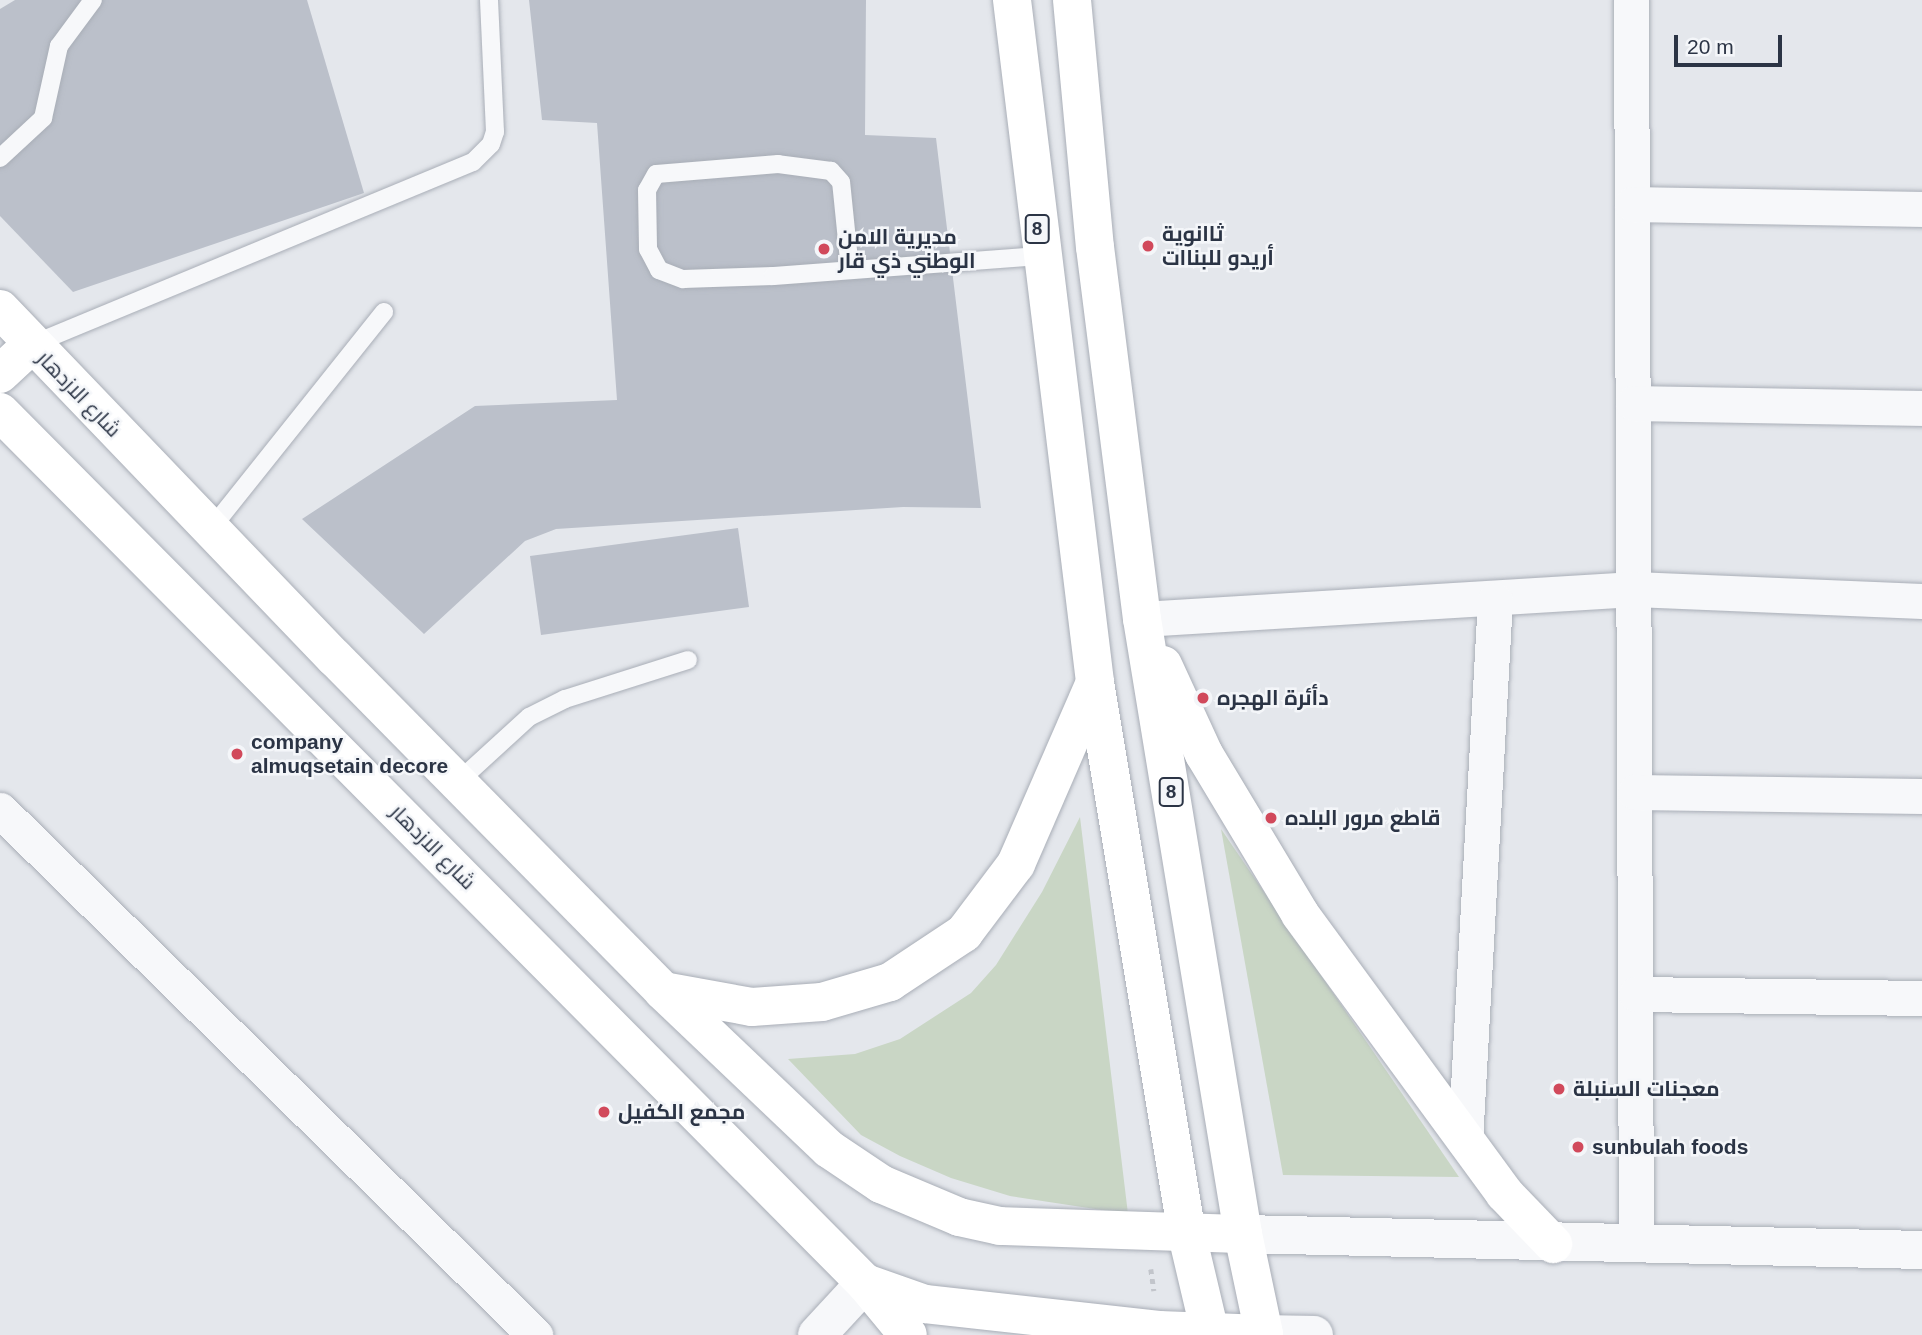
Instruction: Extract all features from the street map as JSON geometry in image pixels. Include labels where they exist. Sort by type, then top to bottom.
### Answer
[{"type":"main road","name":"8","points":[[1012,0],[1040,256],[1095,682],[1187,1235],[1210,1332]]},
{"type":"main road","name":"8","points":[[1072,0],[1095,247],[1142,619],[1243,1234],[1264,1334]]},
{"type":"main road","name":"شارع الازدهار","points":[[0,309],[31,345],[210,530],[335,658],[460,780],[663,991],[829,1149],[881,1184],[958,1217],[1000,1226],[1187,1235],[1243,1234]]},
{"type":"main road","points":[[0,374],[31,345]]},
{"type":"main road","name":"شارع الازدهار","points":[[0,412],[865,1283],[908,1335]]},
{"type":"main road","points":[[1142,619],[1204,754],[1254,843],[1465,1142],[1504,1194],[1553,1244]]},
{"type":"main road","points":[[663,991],[752,1007],[822,1002],[890,982],[964,933],[1016,864],[1095,682]]},
{"type":"main road","points":[[865,1283],[925,1304],[1159,1330],[1264,1334]]},
{"type":"street","points":[[1631,0],[1636,1243]]},
{"type":"street","points":[[1632,204],[1922,209]]},
{"type":"street","points":[[1633,403],[1922,408]]},
{"type":"street","points":[[1142,619],[1495,600],[1634,589],[1922,601]]},
{"type":"street","points":[[1465,1142],[1495,600]]},
{"type":"street","points":[[1635,792],[1922,796]]},
{"type":"street","points":[[0,810],[535,1335]]},
{"type":"street","points":[[1636,994],[1922,998]]},
{"type":"street","points":[[1243,1234],[1553,1244],[1636,1243],[1922,1250]]},
{"type":"street","points":[[817,1335],[865,1283]]},
{"type":"street","points":[[1264,1334],[1314,1335]]},
{"type":"lane","points":[[0,158],[43,118],[59,46],[93,0]]},
{"type":"lane","points":[[31,345],[473,162],[491,144],[495,132],[489,0]]},
{"type":"lane","points":[[850,270],[841,182],[831,171],[778,164],[656,174],[647,190],[648,249],[659,270],[682,279],[850,270],[1040,256]]},
{"type":"lane","points":[[210,530],[384,312]]},
{"type":"lane","points":[[460,780],[529,717],[565,699],[688,660]]},
{"type":"path","points":[[1146,1233],[1159,1330]]},
{"type":"green space","points":[[1080,817],[1128,1214],[1010,1196],[951,1178],[900,1156],[861,1135],[788,1059],[855,1054],[900,1039],[971,993],[996,965],[1042,892]]},
{"type":"green space","points":[[1221,829],[1459,1177],[1283,1175]]},
{"type":"building","points":[[15,0],[307,0],[364,193],[73,292],[0,216],[0,9]]},
{"type":"building","points":[[529,0],[866,0],[865,135],[936,138],[981,508],[903,507],[556,529],[525,541],[424,634],[302,519],[475,406],[617,400],[597,123],[542,120]]},
{"type":"building","points":[[738,528],[749,607],[541,635],[530,556]]},
{"type":"place","name":"ثاانوية أريدو للبناات","points":[[1148,246]]},
{"type":"place","name":"مديرية الامن الوطني ذي قار","points":[[824,249]]},
{"type":"place","name":"دأئرة الهجره","points":[[1203,698]]},
{"type":"place","name":"company almuqsetain decore","points":[[237,754]]},
{"type":"place","name":"قاطع مرور البلده","points":[[1271,818]]},
{"type":"place","name":"معجنات السنبلة","points":[[1559,1089]]},
{"type":"place","name":"مجمع الكفيل","points":[[604,1112]]},
{"type":"place","name":"sunbulah foods","points":[[1578,1147]]}]
